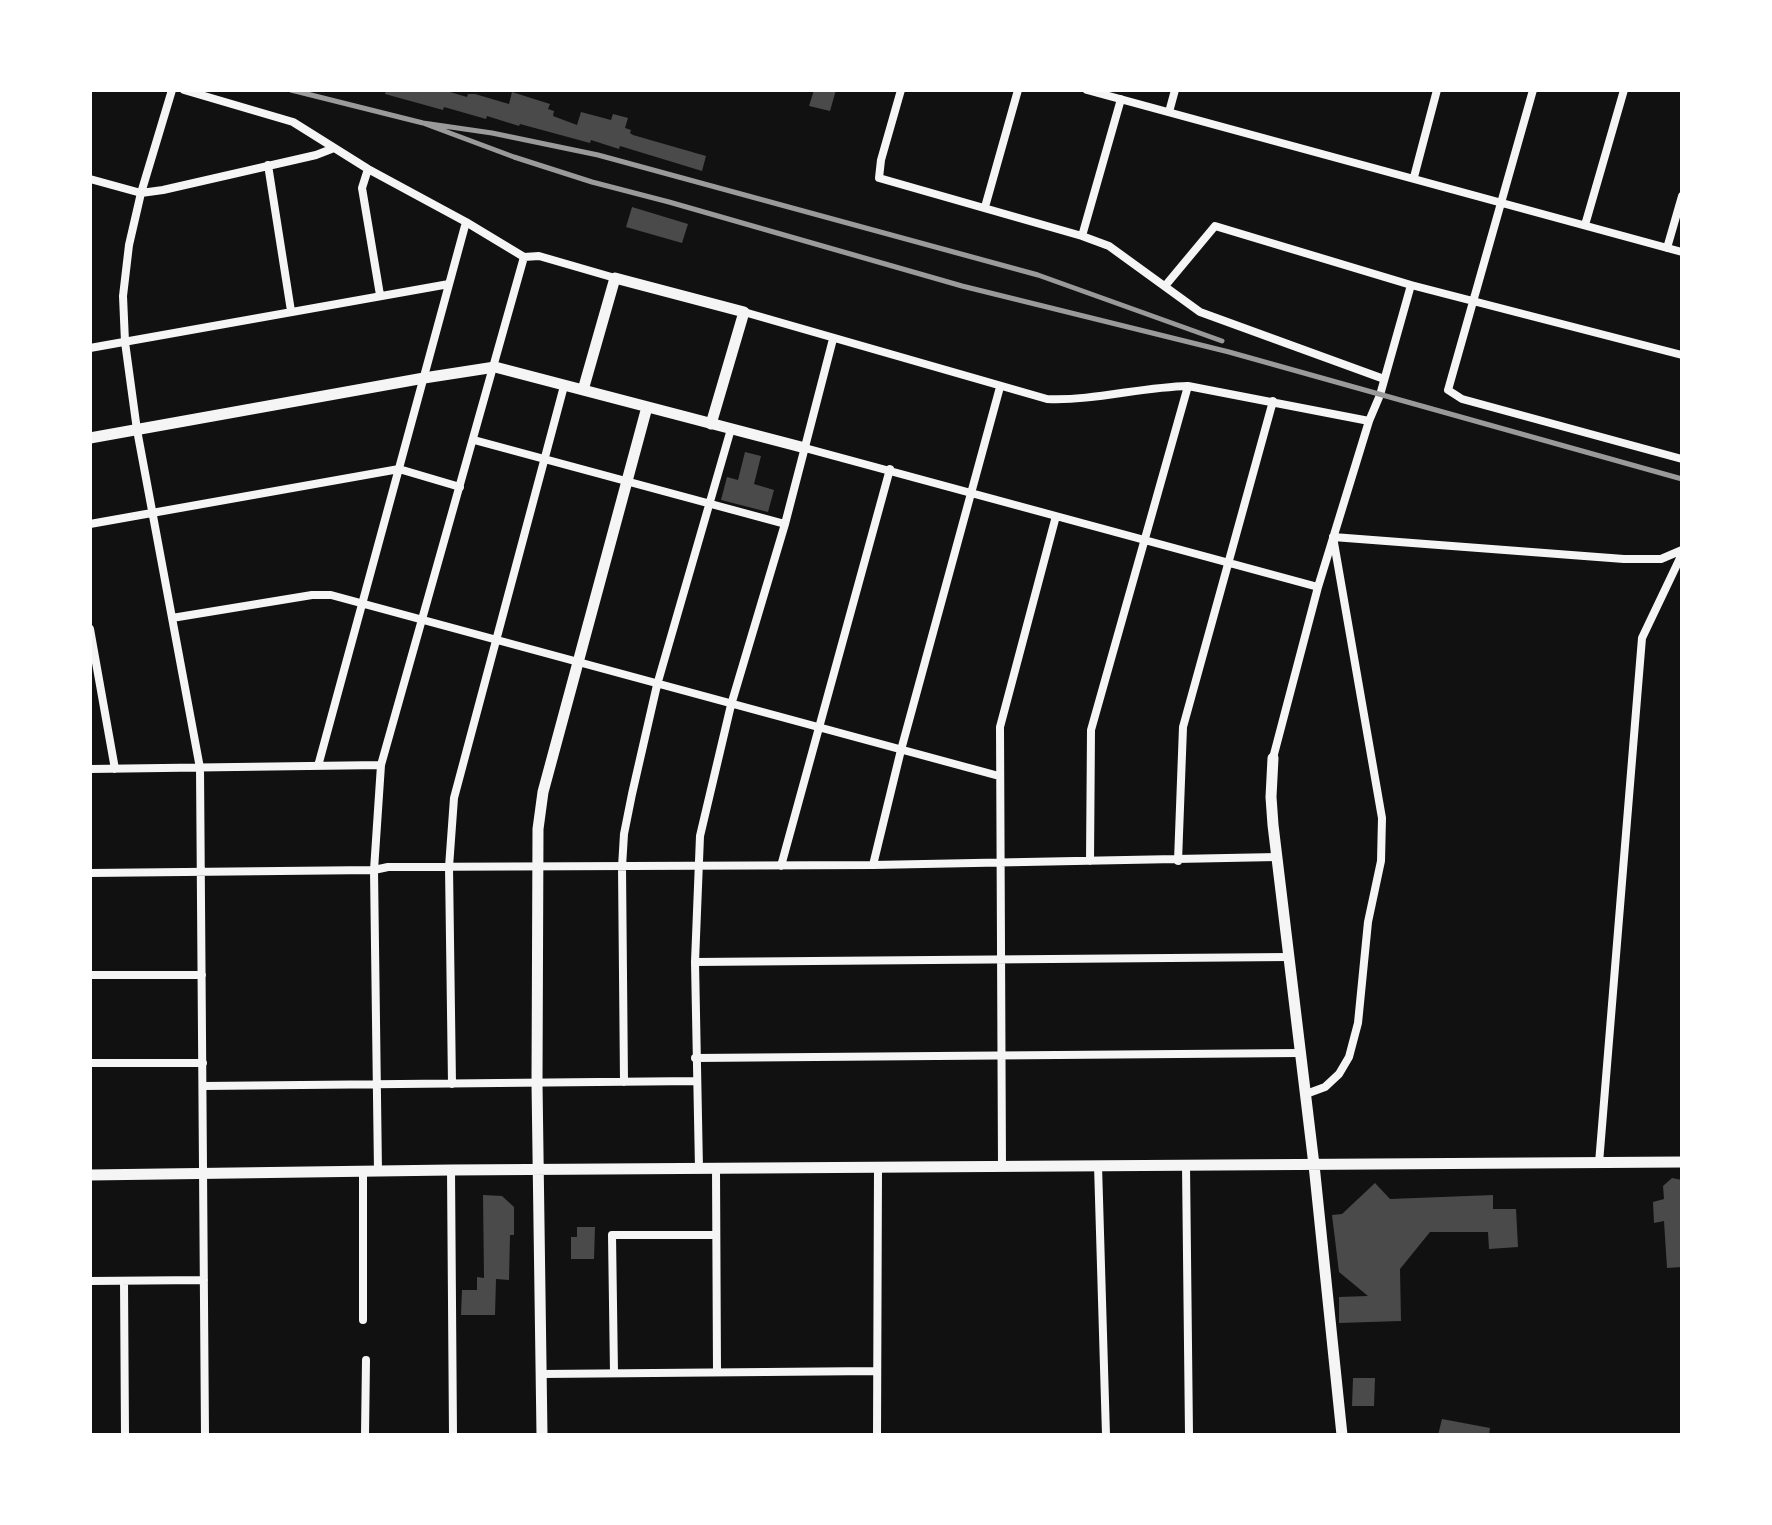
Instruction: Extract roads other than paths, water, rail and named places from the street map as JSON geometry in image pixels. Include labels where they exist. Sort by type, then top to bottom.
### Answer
[{"type":"street","points":[[172,90],[141,193],[129,245],[123,296],[125,342],[137,430],[200,768],[205,1435]]},
{"type":"street","points":[[184,90],[293,122],[368,169],[524,257],[539,256],[1047,399],[1188,386],[1369,421]]},
{"type":"street","points":[[901,90],[881,160],[879,178],[1109,246],[1200,312],[1384,379]]},
{"type":"street","points":[[985,207],[1018,90]]},
{"type":"street","points":[[1087,90],[1682,252]]},
{"type":"street","points":[[1169,112],[1175,90]]},
{"type":"street","points":[[1414,177],[1437,90]]},
{"type":"street","points":[[1533,90],[1448,390],[1462,399],[1682,459]]},
{"type":"street","points":[[1585,225],[1624,90]]},
{"type":"street","points":[[1082,236],[1121,99]]},
{"type":"street","points":[[90,179],[141,193],[316,155],[334,148]]},
{"type":"street","points":[[268,165],[291,311]]},
{"type":"street","points":[[368,169],[362,188],[380,295]]},
{"type":"street","points":[[1667,248],[1682,196]]},
{"type":"street","points":[[318,766],[466,222]]},
{"type":"street","points":[[1165,286],[1215,226],[1411,285],[1682,355]]},
{"type":"street","points":[[378,1172],[374,870],[381,765],[524,257]]},
{"type":"street","points":[[583,390],[615,278]]},
{"type":"street","points":[[90,348],[449,284]]},
{"type":"street","points":[[1342,1435],[1277,857],[1271,797],[1273,758],[1318,587],[1411,285]]},
{"type":"street","points":[[711,424],[744,312]]},
{"type":"street","points":[[699,1169],[695,1058],[697,867],[708,795],[731,705],[785,524],[833,339]]},
{"type":"street","points":[[90,438],[495,367],[890,469],[1318,587]]},
{"type":"street","points":[[452,1084],[449,867],[454,798],[564,386]]},
{"type":"street","points":[[1090,861],[1091,730],[1188,386]]},
{"type":"street","points":[[873,865],[901,750],[1000,387]]},
{"type":"street","points":[[1178,861],[1183,727],[1273,401]]},
{"type":"street","points":[[542,1435],[536,867],[543,792],[647,407]]},
{"type":"street","points":[[624,1082],[624,834],[657,685],[731,429]]},
{"type":"street","points":[[474,440],[785,524]]},
{"type":"street","points":[[90,524],[399,469],[460,487]]},
{"type":"street","points":[[781,866],[890,469]]},
{"type":"street","points":[[1002,1166],[1000,727],[1056,516]]},
{"type":"street","points":[[1333,537],[1624,559],[1661,559],[1682,552]]},
{"type":"street","points":[[1306,1094],[1325,1087],[1339,1074],[1349,1057],[1358,1023],[1368,922],[1381,861],[1382,818],[1333,537]]},
{"type":"street","points":[[1599,1163],[1642,638],[1682,552]]},
{"type":"street","points":[[172,618],[312,595],[331,595],[999,776]]},
{"type":"street","points":[[90,629],[115,769]]},
{"type":"street","points":[[90,769],[381,765]]},
{"type":"street","points":[[90,873],[374,870],[388,867],[1178,861],[1277,857]]},
{"type":"street","points":[[695,962],[1288,957]]},
{"type":"street","points":[[90,975],[202,975]]},
{"type":"street","points":[[695,1058],[1299,1053]]},
{"type":"street","points":[[90,1063],[203,1063]]},
{"type":"street","points":[[203,1086],[696,1081]]},
{"type":"street","points":[[90,1175],[1682,1162]]},
{"type":"street","points":[[1098,1165],[1106,1435]]},
{"type":"street","points":[[1186,1165],[1189,1435]]},
{"type":"street","points":[[877,1435],[878,1167]]},
{"type":"street","points":[[716,1168],[717,1372]]},
{"type":"street","points":[[451,1170],[453,1435]]},
{"type":"street","points":[[363,1172],[363,1320]]},
{"type":"street","points":[[614,1373],[612,1235],[716,1235]]},
{"type":"street","points":[[90,1281],[204,1280]]},
{"type":"street","points":[[124,1281],[125,1435]]},
{"type":"street","points":[[365,1435],[366,1360]]},
{"type":"street","points":[[542,1374],[877,1371]]},
{"type":"railway","points":[[291,90],[423,123],[492,133],[598,155],[1038,275],[1222,341]]},
{"type":"railway","points":[[423,123],[592,182],[962,286],[1229,352],[1682,479]]}]
